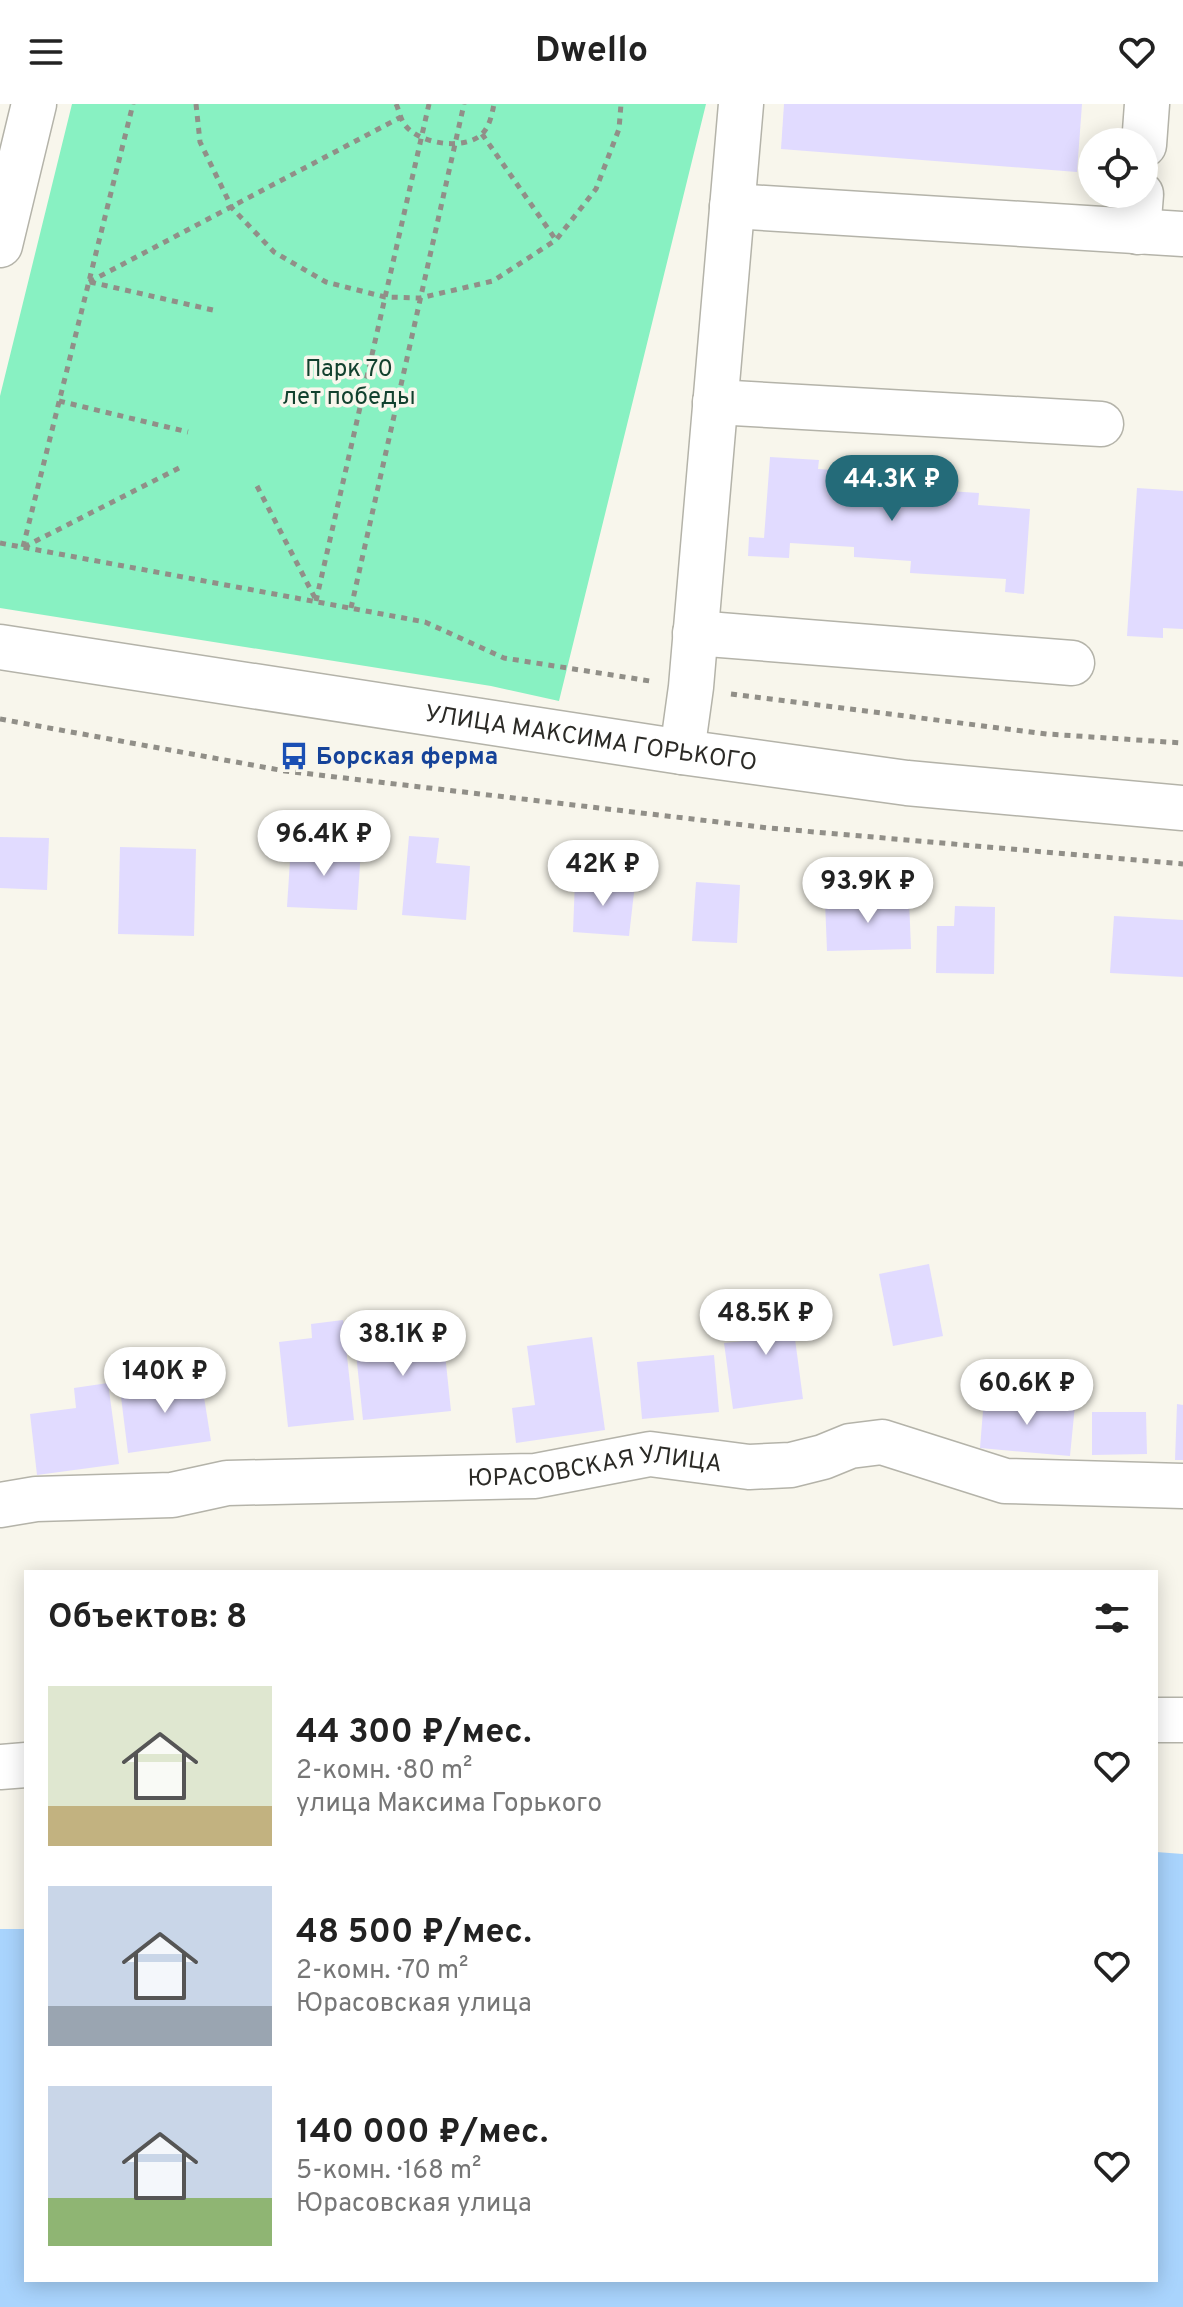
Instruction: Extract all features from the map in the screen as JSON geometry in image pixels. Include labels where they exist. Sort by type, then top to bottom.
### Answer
[{"type":"street","points":[[0,245],[7,181],[34,104]]},
{"type":"street","points":[[682,752],[691,687],[741,104]]},
{"type":"street","points":[[1145,128],[1147,104]]},
{"type":"street","points":[[732,206],[1140,213],[1183,234]]},
{"type":"street","points":[[715,402],[1101,424]]},
{"type":"street","points":[[695,633],[1072,663]]},
{"type":"street","name":"УЛИЦА МАКСИМА ГОРЬКОГО","points":[[0,647],[682,752],[907,783],[1183,808]]},
{"type":"street","name":"ЮРАСОВСКАЯ УЛИЦА","points":[[0,1505],[36,1499],[172,1495],[227,1483],[535,1476],[650,1454],[749,1467],[791,1465],[850,1446],[882,1442],[1005,1481],[1183,1486]]},
{"type":"street","points":[[1158,1720],[1183,1720]]},
{"type":"street","points":[[0,1767],[24,1765]]},
{"type":"path","points":[[23,547],[133,104]]},
{"type":"path","points":[[196,104],[200,142],[232,208],[274,252],[326,282],[385,297],[420,298],[493,281],[556,240],[596,189],[619,129],[621,104]]},
{"type":"path","points":[[396,104],[404,124],[421,138],[455,143],[475,139],[482,134],[491,120],[494,104]]},
{"type":"path","points":[[316,601],[429,104]]},
{"type":"path","points":[[351,608],[464,104]]},
{"type":"path","points":[[89,282],[401,117]]},
{"type":"path","points":[[482,134],[556,240]]},
{"type":"path","points":[[89,282],[217,311]]},
{"type":"path","points":[[59,401],[188,432]]},
{"type":"path","points":[[23,547],[179,468]]},
{"type":"path","points":[[257,486],[316,601]]},
{"type":"path","points":[[0,543],[425,622],[504,658],[691,687],[1047,734],[1183,743]]},
{"type":"path","points":[[0,719],[285,771],[769,828],[1183,864]]},
{"type":"green space","name":"Парк 70 лет победы","points":[[72,104],[706,104],[559,701],[491,686],[0,608],[0,396]]},
{"type":"water","points":[[1158,1852],[1183,1854],[1183,2307],[0,2307],[0,1929],[24,1929],[24,2282],[1158,2282]]},
{"type":"building","points":[[784,104],[1082,104],[1077,172],[781,149]]},
{"type":"building","points":[[770,457],[819,460],[818,469],[892,474],[886,487],[979,493],[978,505],[1030,509],[1024,594],[1005,592],[1006,579],[910,573],[911,561],[854,557],[854,547],[790,543],[789,558],[748,556],[749,537],[764,538]]},
{"type":"building","points":[[1137,488],[1183,491],[1183,629],[1163,628],[1163,638],[1127,636]]},
{"type":"building","points":[[409,836],[439,838],[436,863],[470,866],[466,920],[402,915]]},
{"type":"building","points":[[0,837],[49,838],[47,890],[0,888]]},
{"type":"building","points":[[291,845],[361,849],[357,910],[287,907]]},
{"type":"building","points":[[120,847],[196,849],[194,936],[118,934]]},
{"type":"building","points":[[575,880],[635,884],[629,936],[573,932]]},
{"type":"building","points":[[696,882],[740,885],[737,943],[692,941]]},
{"type":"building","points":[[909,899],[911,949],[827,951],[825,901]]},
{"type":"building","points":[[955,906],[995,907],[994,974],[936,973],[937,926],[954,926]]},
{"type":"building","points":[[1114,916],[1183,920],[1183,977],[1110,973]]},
{"type":"building","points":[[929,1264],[943,1336],[893,1346],[879,1274]]},
{"type":"building","points":[[789,1294],[803,1399],[733,1409],[724,1343],[754,1340],[748,1300]]},
{"type":"building","points":[[343,1320],[354,1420],[288,1427],[279,1342],[312,1338],[311,1324]]},
{"type":"building","points":[[443,1335],[451,1411],[363,1420],[355,1344]]},
{"type":"building","points":[[592,1337],[605,1430],[516,1443],[512,1408],[535,1405],[527,1346]]},
{"type":"building","points":[[714,1355],[719,1412],[642,1419],[637,1362]]},
{"type":"building","points":[[201,1378],[211,1441],[128,1453],[120,1389]]},
{"type":"building","points":[[108,1383],[119,1464],[37,1475],[30,1414],[76,1408],[74,1388]]},
{"type":"building","points":[[984,1398],[1075,1405],[1070,1456],[980,1448]]},
{"type":"building","points":[[1177,1404],[1183,1405],[1183,1460],[1175,1460]]},
{"type":"building","points":[[1092,1412],[1146,1412],[1147,1454],[1092,1455]]},
{"type":"place","name":"Борская ферма","points":[[294,756]]}]
